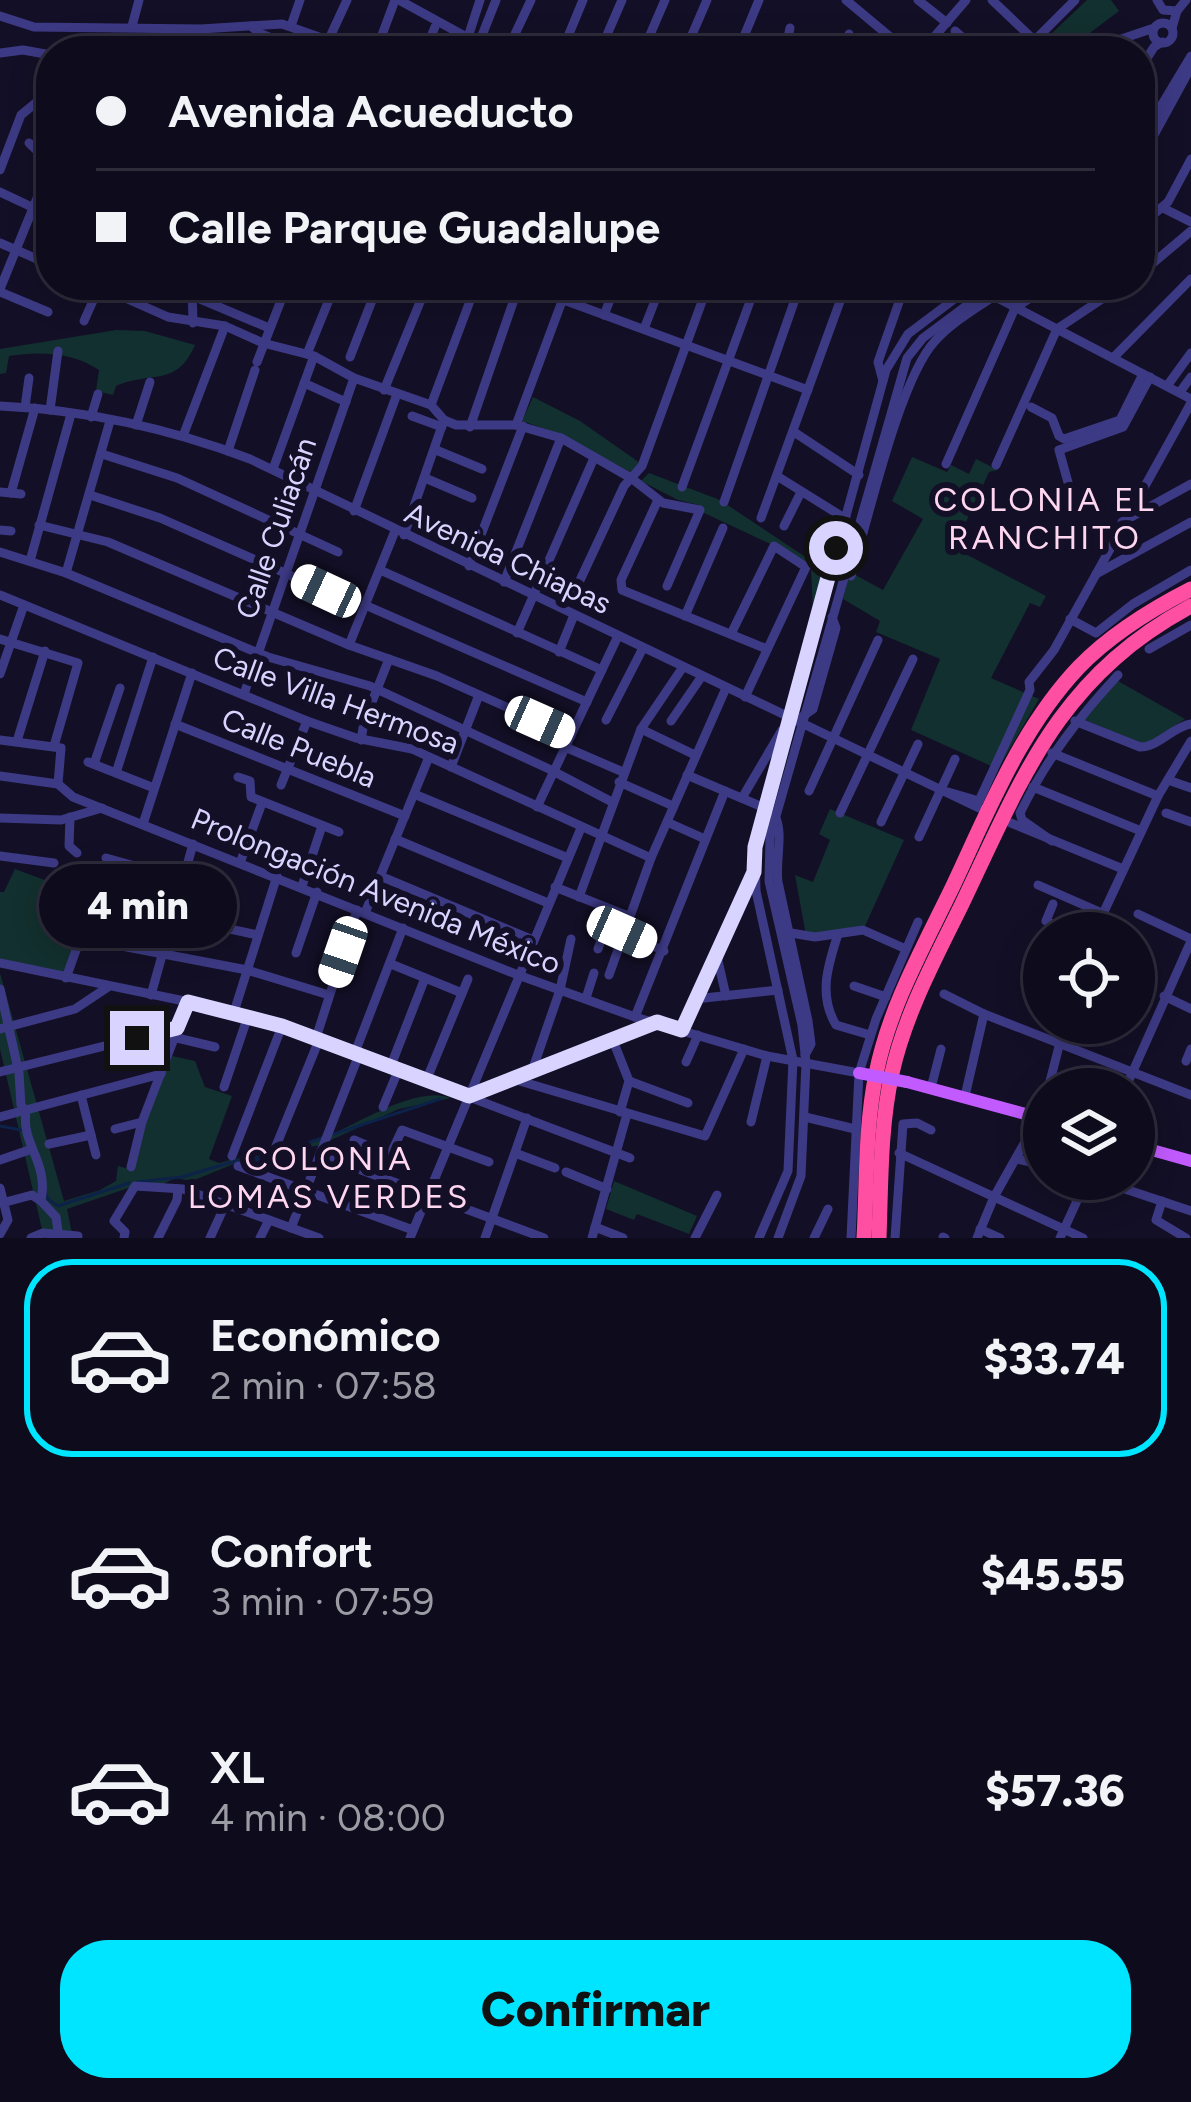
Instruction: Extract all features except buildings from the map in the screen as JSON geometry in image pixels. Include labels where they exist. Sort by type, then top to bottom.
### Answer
[{"type":"highway","points":[[864,1238],[872,1094],[881,1051],[922,949],[1007,772],[1077,670],[1120,631],[1191,589]]},
{"type":"highway","points":[[879,1238],[887,1104],[902,1038],[1022,778],[1051,728],[1097,672],[1131,642],[1191,606]]},
{"type":"main road","points":[[859,1073],[1023,1110]]},
{"type":"main road","points":[[1155,1151],[1191,1161]]},
{"type":"street","points":[[132,26],[139,0]]},
{"type":"street","points":[[291,26],[300,0]]},
{"type":"street","points":[[330,36],[347,0]]},
{"type":"street","points":[[382,36],[397,0],[460,36]]},
{"type":"street","points":[[430,15],[435,0]]},
{"type":"street","points":[[474,36],[480,0]]},
{"type":"street","points":[[478,36],[496,0]]},
{"type":"street","points":[[513,36],[531,0]]},
{"type":"street","points":[[568,36],[583,0]]},
{"type":"street","points":[[606,36],[622,0]]},
{"type":"street","points":[[649,36],[665,0]]},
{"type":"street","points":[[692,36],[707,0]]},
{"type":"street","points":[[744,36],[759,0]]},
{"type":"street","points":[[846,0],[889,36]]},
{"type":"street","points":[[918,0],[961,36]]},
{"type":"street","points":[[940,36],[966,0]]},
{"type":"street","points":[[992,0],[1030,36]]},
{"type":"street","points":[[1155,115],[1191,53],[1161,33],[1154,15],[1186,0]]},
{"type":"street","points":[[1038,36],[1070,2]]},
{"type":"street","points":[[1155,43],[1168,9]]},
{"type":"street","points":[[0,16],[34,27],[291,26],[320,36]]},
{"type":"street","points":[[147,26],[157,36]]},
{"type":"street","points":[[251,26],[265,36]]},
{"type":"street","points":[[432,36],[435,28]]},
{"type":"street","points":[[788,36],[790,28]]},
{"type":"street","points":[[1124,36],[1161,33],[1191,38]]},
{"type":"street","points":[[0,53],[36,53]]},
{"type":"street","points":[[1155,132],[1191,67]]},
{"type":"street","points":[[0,170],[25,108],[36,102]]},
{"type":"street","points":[[29,143],[36,150]]},
{"type":"street","points":[[1155,214],[1191,159]]},
{"type":"street","points":[[0,192],[35,209],[0,290],[48,312]]},
{"type":"street","points":[[1155,260],[1191,226],[1163,208]]},
{"type":"street","points":[[0,243],[36,259]]},
{"type":"street","points":[[1113,358],[1191,279]]},
{"type":"street","points":[[84,321],[92,300]]},
{"type":"street","points":[[130,300],[168,317],[224,326],[263,343],[310,355],[354,378],[430,405],[443,424],[425,478],[349,645]]},
{"type":"street","points":[[192,300],[193,323]]},
{"type":"street","points":[[211,300],[269,328]]},
{"type":"street","points":[[228,451],[278,300]]},
{"type":"street","points":[[273,469],[330,300]]},
{"type":"street","points":[[350,357],[372,300]]},
{"type":"street","points":[[384,390],[421,300]]},
{"type":"street","points":[[430,405],[470,300]]},
{"type":"street","points":[[470,427],[516,300]]},
{"type":"street","points":[[469,566],[562,300]]},
{"type":"street","points":[[565,300],[808,390]]},
{"type":"street","points":[[604,315],[610,300]]},
{"type":"street","points":[[644,329],[655,300]]},
{"type":"street","points":[[574,591],[624,486],[642,466],[702,300]]},
{"type":"street","points":[[682,487],[751,300]]},
{"type":"street","points":[[724,502],[794,300]]},
{"type":"street","points":[[761,518],[841,300]]},
{"type":"street","points":[[883,381],[878,362],[899,300]]},
{"type":"street","points":[[759,1238],[788,1171],[793,1060],[754,872],[755,847],[883,381],[900,343],[966,300]]},
{"type":"street","points":[[778,1238],[801,1176],[805,1059],[802,1024],[766,859],[907,358],[923,338],[969,300]]},
{"type":"street","points":[[851,575],[920,364],[973,300]]},
{"type":"street","points":[[943,792],[954,791],[979,801],[1030,690],[1029,682],[1054,650],[1191,401],[1003,300]]},
{"type":"street","points":[[946,464],[1015,308],[1027,300]]},
{"type":"street","points":[[996,465],[1058,329],[1101,300]]},
{"type":"street","points":[[183,436],[224,326]]},
{"type":"street","points":[[885,338],[900,343]]},
{"type":"street","points":[[50,410],[58,351]]},
{"type":"street","points":[[1167,386],[1191,353]]},
{"type":"street","points":[[1069,486],[1059,452],[1065,442],[1124,427],[1147,375]]},
{"type":"street","points":[[1180,392],[1191,377]]},
{"type":"street","points":[[10,493],[30,408],[29,378]]},
{"type":"street","name":"Calle Culiacán","points":[[244,694],[354,378]]},
{"type":"street","points":[[136,425],[149,382]]},
{"type":"street","points":[[304,383],[346,402]]},
{"type":"street","points":[[91,417],[98,394]]},
{"type":"street","points":[[354,511],[397,394]]},
{"type":"street","name":"Avenida Chiapas","points":[[0,406],[136,425],[183,436],[273,469],[979,808]]},
{"type":"street","points":[[1031,407],[1052,418],[1065,442]]},
{"type":"street","points":[[30,561],[71,414]]},
{"type":"street","points":[[412,416],[470,427],[519,425],[561,438],[631,478],[658,500],[700,510],[667,586]]},
{"type":"street","points":[[65,573],[110,421]]},
{"type":"street","points":[[794,432],[859,476]]},
{"type":"street","points":[[504,582],[561,438]]},
{"type":"street","points":[[436,450],[482,470]]},
{"type":"street","points":[[102,454],[177,478],[338,552]]},
{"type":"street","points":[[517,633],[594,458]]},
{"type":"street","points":[[1121,522],[1186,487],[1191,472]]},
{"type":"street","points":[[777,476],[846,519]]},
{"type":"street","points":[[425,478],[472,498]]},
{"type":"street","points":[[784,526],[801,492]]},
{"type":"street","points":[[90,495],[160,518],[326,591]]},
{"type":"street","points":[[658,500],[620,586],[767,649]]},
{"type":"street","points":[[1093,576],[1191,522]]},
{"type":"street","points":[[40,525],[108,542],[479,695],[568,741],[673,806]]},
{"type":"street","points":[[685,616],[723,528]]},
{"type":"street","points":[[731,634],[774,546],[806,567],[745,697]]},
{"type":"street","points":[[0,552],[65,573],[258,653],[377,689],[613,802]]},
{"type":"street","points":[[380,570],[602,670]]},
{"type":"street","points":[[1070,619],[1096,633],[1133,604],[1191,570]]},
{"type":"street","name":"Calle Villa Hermosa","points":[[0,596],[307,721],[362,740],[402,745],[651,858]]},
{"type":"street","points":[[0,674],[5,640],[24,605]]},
{"type":"street","points":[[365,605],[586,702]]},
{"type":"street","points":[[559,652],[574,616]]},
{"type":"street","points":[[1149,649],[1191,625]]},
{"type":"street","points":[[537,807],[618,636]]},
{"type":"street","points":[[0,776],[58,784],[58,747],[79,665],[5,640]]},
{"type":"street","points":[[809,790],[878,640]]},
{"type":"street","points":[[606,720],[643,648]]},
{"type":"street","points":[[17,741],[45,651]]},
{"type":"street","points":[[116,773],[152,657]]},
{"type":"street","points":[[362,740],[388,659]]},
{"type":"street","points":[[840,813],[913,659]]},
{"type":"street","points":[[579,897],[640,730],[683,668]]},
{"type":"street","points":[[142,824],[192,673]]},
{"type":"street","points":[[1052,841],[1020,817],[1052,753],[1118,675]]},
{"type":"street","points":[[671,721],[702,676]]},
{"type":"street","points":[[120,688],[91,763],[154,788]]},
{"type":"street","points":[[609,972],[651,858],[726,688]]},
{"type":"street","points":[[451,767],[479,695]]},
{"type":"street","points":[[742,798],[789,718]]},
{"type":"street","points":[[281,785],[307,721]]},
{"type":"street","points":[[1075,721],[1140,747],[1149,747],[1180,725],[1191,724]]},
{"type":"street","name":"Calle Puebla","points":[[175,724],[405,816]]},
{"type":"street","points":[[640,730],[695,755]]},
{"type":"street","points":[[0,740],[58,747]]},
{"type":"street","points":[[1103,912],[1158,796],[1191,741]]},
{"type":"street","points":[[880,822],[919,744]]},
{"type":"street","points":[[1052,753],[1158,796]]},
{"type":"street","points":[[276,1146],[361,911],[429,758]]},
{"type":"street","points":[[919,837],[955,759]]},
{"type":"street","points":[[687,775],[765,808]]},
{"type":"street","points":[[238,776],[250,781],[248,796],[339,832]]},
{"type":"street","points":[[1168,780],[1191,788]]},
{"type":"street","name":"Prolongación Avenida México","points":[[58,784],[74,797],[302,884],[518,975],[744,1049],[859,1073]]},
{"type":"street","points":[[1033,787],[1141,831]]},
{"type":"street","points":[[635,1017],[725,791]]},
{"type":"street","points":[[414,794],[568,858]]},
{"type":"street","points":[[240,863],[262,803]]},
{"type":"street","points":[[0,818],[70,818],[102,808]]},
{"type":"street","points":[[1166,813],[1191,822]]},
{"type":"street","points":[[776,816],[780,826],[775,860],[811,1044],[805,1059]]},
{"type":"street","points":[[70,818],[69,846],[77,853]]},
{"type":"street","points":[[667,822],[705,839]]},
{"type":"street","points":[[1011,823],[1124,869]]},
{"type":"street","points":[[302,884],[322,826]]},
{"type":"street","points":[[282,1026],[235,1161],[411,1234],[581,828]]},
{"type":"street","points":[[395,839],[548,903]]},
{"type":"street","points":[[249,842],[309,864]]},
{"type":"street","points":[[151,995],[193,844]]},
{"type":"street","points":[[0,856],[54,863]]},
{"type":"street","points":[[106,859],[215,889]]},
{"type":"street","points":[[682,1030],[754,872]]},
{"type":"street","points":[[234,1012],[277,876]]},
{"type":"street","points":[[380,876],[533,940]]},
{"type":"street","points":[[1038,885],[1098,912]]},
{"type":"street","points":[[555,887],[628,916]]},
{"type":"street","points":[[296,953],[317,892]]},
{"type":"street","points":[[66,978],[93,903],[258,935]]},
{"type":"street","points":[[1050,912],[1053,904]]},
{"type":"street","points":[[598,949],[612,910]]},
{"type":"street","points":[[851,1238],[859,1073],[918,922]]},
{"type":"street","points":[[1133,1068],[1191,940],[1155,922]]},
{"type":"street","points":[[291,1228],[403,928]]},
{"type":"street","points":[[790,933],[808,937],[862,930],[906,949]]},
{"type":"street","points":[[622,932],[664,951]]},
{"type":"street","points":[[838,934],[826,969],[830,1013],[836,1025],[870,1035]]},
{"type":"street","points":[[80,938],[247,970],[329,994]]},
{"type":"street","points":[[532,1071],[560,990],[571,939]]},
{"type":"street","points":[[716,952],[727,996]]},
{"type":"street","points":[[0,963],[282,1026],[630,1158]]},
{"type":"street","points":[[391,964],[462,993]]},
{"type":"street","points":[[586,998],[594,973]]},
{"type":"street","points":[[383,1107],[425,978]]},
{"type":"street","points":[[426,1081],[468,979]]},
{"type":"street","points":[[854,986],[886,997]]},
{"type":"street","points":[[4,1023],[75,1009],[107,987]]},
{"type":"street","points":[[0,989],[25,1126],[43,1173],[41,1201]]},
{"type":"street","points":[[695,999],[778,990]]},
{"type":"street","points":[[944,994],[1023,1029]]},
{"type":"street","points":[[1164,996],[1191,1009]]},
{"type":"street","points":[[130,1167],[188,1002]]},
{"type":"street","points":[[965,1096],[984,1014]]},
{"type":"street","points":[[224,1087],[248,1016]]},
{"type":"street","points":[[469,1096],[657,1022]]},
{"type":"street","points":[[0,1072],[175,1033],[214,1047]]},
{"type":"street","points":[[686,1062],[698,1035]]},
{"type":"street","points":[[612,1038],[629,1081],[617,1153],[593,1232],[623,1238]]},
{"type":"street","points":[[1054,1068],[1060,1044],[1126,1068]]},
{"type":"street","points":[[1186,1061],[1191,1048]]},
{"type":"street","points":[[513,1079],[705,1136],[744,1049]]},
{"type":"street","points":[[931,1088],[940,1049]]},
{"type":"street","points":[[751,1122],[767,1055]]},
{"type":"street","points":[[0,1117],[161,1074]]},
{"type":"street","points":[[1155,1080],[1191,1095]]},
{"type":"street","points":[[629,1081],[688,1103]]},
{"type":"street","points":[[82,1096],[96,1155]]},
{"type":"street","points":[[485,1238],[527,1118]]},
{"type":"street","points":[[805,1118],[855,1129]]},
{"type":"street","points":[[115,1129],[142,1123]]},
{"type":"street","points":[[895,1238],[903,1124],[917,1123],[931,1130]]},
{"type":"street","points":[[380,1177],[402,1130],[489,1162]]},
{"type":"street","points":[[49,1144],[92,1135]]},
{"type":"street","points":[[354,1140],[389,1154]]},
{"type":"street","points":[[0,1160],[32,1149]]},
{"type":"street","points":[[1000,1238],[978,1234],[1023,1150]]},
{"type":"street","points":[[514,1153],[607,1189]]},
{"type":"street","points":[[899,1153],[1062,1234],[1083,1238]]},
{"type":"street","points":[[321,1155],[544,1238]]},
{"type":"street","points":[[1018,1159],[1023,1160]]},
{"type":"street","points":[[124,1235],[114,1223],[132,1187],[178,1189],[315,1237]]},
{"type":"street","points":[[0,1188],[8,1220],[0,1234]]},
{"type":"street","points":[[158,1238],[178,1189]]},
{"type":"street","points":[[712,1238],[697,1235],[717,1195]]},
{"type":"street","points":[[2,1203],[32,1196],[79,1237]]},
{"type":"street","points":[[1062,1234],[1080,1200]]},
{"type":"street","points":[[1155,1200],[1191,1210]]},
{"type":"street","points":[[1162,1202],[1156,1220],[1186,1238]]},
{"type":"street","points":[[210,1238],[225,1205]]},
{"type":"street","points":[[814,1238],[828,1209]]},
{"type":"street","points":[[56,1217],[59,1238]]},
{"type":"street","points":[[260,1238],[269,1220]]},
{"type":"street","points":[[31,1238],[43,1233],[79,1237]]},
{"type":"green space","points":[[1087,0],[1111,0],[1119,11],[1086,36],[1050,35]]},
{"type":"green space","points":[[116,330],[145,331],[195,345],[171,373],[129,381],[116,386],[113,395],[96,391],[99,370],[67,356],[9,356],[6,373],[0,374],[0,349]]},
{"type":"green space","points":[[533,397],[580,421],[640,463],[630,472],[563,435],[522,421]]},
{"type":"green space","points":[[912,457],[947,472],[951,465],[969,474],[976,459],[998,470],[989,472],[954,548],[1046,596],[1040,607],[1030,603],[991,678],[1039,699],[998,769],[911,730],[940,659],[876,632],[880,621],[843,599],[850,572],[883,590],[923,519],[892,501]]},
{"type":"green space","points":[[649,473],[720,500],[825,570],[813,613],[811,569],[779,548],[702,512],[699,505],[641,481]]},
{"type":"green space","points":[[1118,681],[1185,719],[1148,743],[1140,743],[1083,719]]},
{"type":"green space","points":[[830,809],[904,840],[865,926],[806,935],[795,875],[813,882],[830,840],[819,834]]},
{"type":"green space","points":[[15,869],[88,896],[65,973],[0,959],[0,892]]},
{"type":"green space","points":[[0,973],[64,1201],[116,1181],[118,1166],[133,1170],[141,1133],[172,1056],[195,1061],[205,1087],[232,1096],[209,1159],[219,1163],[320,1139],[420,1097],[451,1098],[399,1109],[320,1145],[241,1161],[192,1181],[175,1178],[159,1186],[137,1185],[67,1209],[73,1238],[44,1238],[0,1049]]},
{"type":"green space","points":[[614,1181],[697,1216],[689,1234],[637,1214],[634,1220],[606,1209]]},
{"type":"waterway","points":[[334,1134],[440,1099]]},
{"type":"waterway","points":[[0,1126],[21,1130]]},
{"type":"waterway","points":[[137,1182],[182,1177],[256,1155],[255,1161],[322,1138]]},
{"type":"waterway","points":[[45,1191],[58,1206],[129,1183]]},
{"type":"district","name":"COLONIA EL RANCHITO","points":[[1045,518]]},
{"type":"district","name":"COLONIA LOMAS VERDES","points":[[329,1177]]},
{"type":"route","points":[[137,1038],[177,1028],[188,1002],[282,1026],[469,1096],[657,1022],[682,1030],[754,872],[755,847],[836,548]]}]
